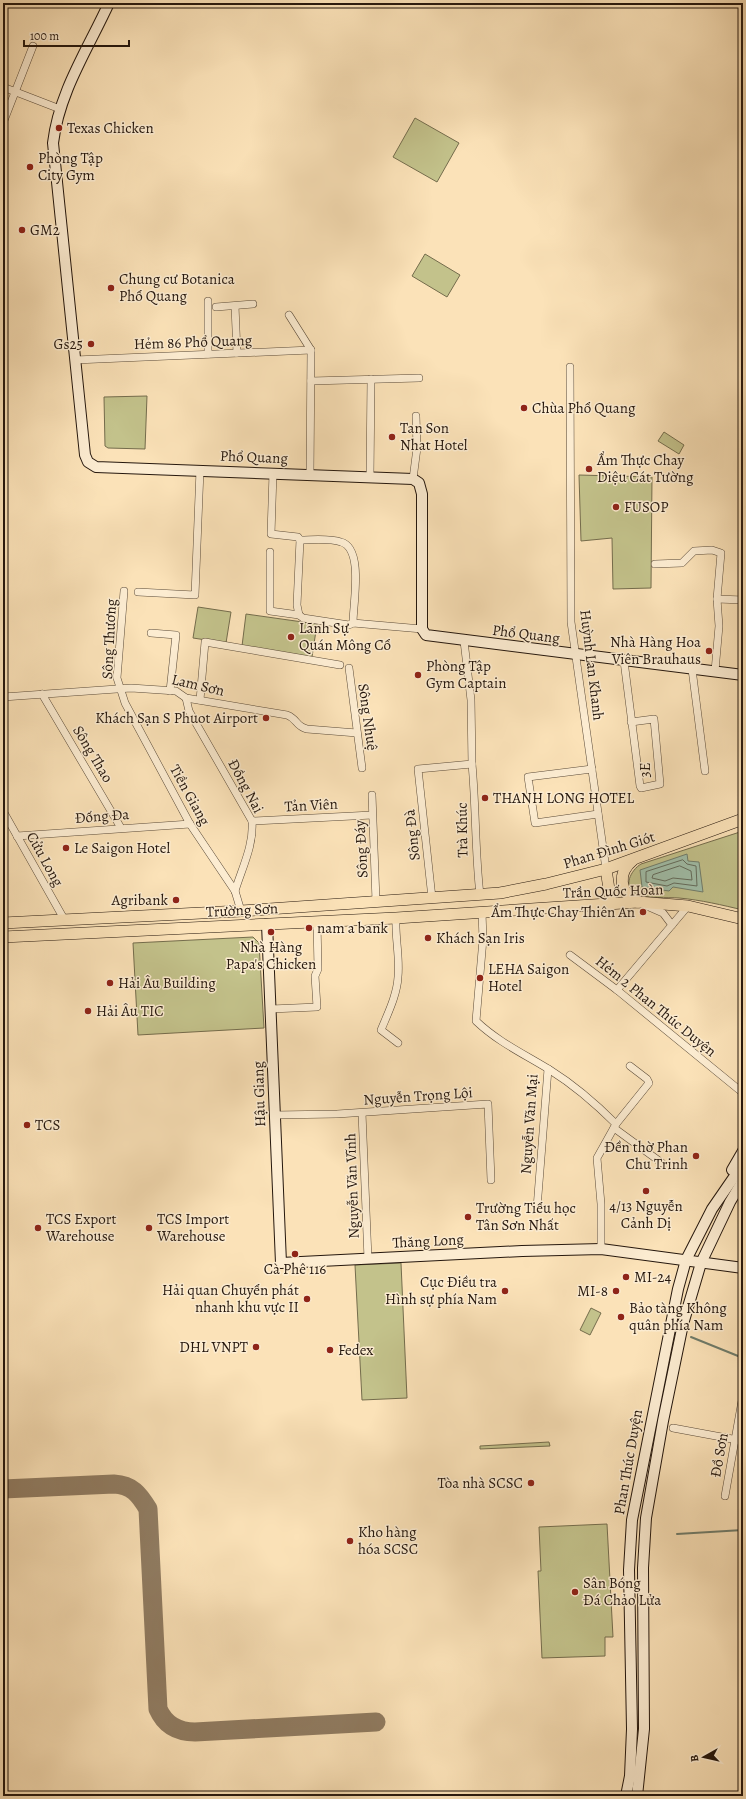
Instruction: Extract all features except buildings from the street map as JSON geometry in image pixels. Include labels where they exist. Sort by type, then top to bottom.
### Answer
[{"type":"main road","name":"Phổ Quang","points":[[109,3],[70,83],[60,109],[53,151],[85,455],[88,462],[96,467],[413,479]]},
{"type":"main road","points":[[413,479],[419,483],[422,494],[422,629]]},
{"type":"main road","name":"Phổ Quang","points":[[422,629],[429,636],[743,675]]},
{"type":"main road","name":"Phan Đình Giót","points":[[480,895],[546,884],[606,869],[743,819]]},
{"type":"main road","points":[[633,860],[624,870],[622,882],[624,891],[638,902]]},
{"type":"main road","points":[[606,869],[611,903]]},
{"type":"main road","name":"Trường Sơn","points":[[3,923],[240,911],[480,895]]},
{"type":"main road","name":"Trần Quốc Hoàn","points":[[482,913],[638,902],[688,906],[743,920]]},
{"type":"main road","name":"Trường Sơn","points":[[3,937],[482,913]]},
{"type":"main road","name":"Hậu Giang","points":[[267,924],[281,1263]]},
{"type":"main road","name":"Phan Thúc Duyện","points":[[626,1796],[630,1776],[632,1729],[629,1570],[632,1520],[679,1284],[686,1260],[712,1209],[725,1191],[729,1175],[743,1151]]},
{"type":"main road","points":[[725,1191],[743,1164]]},
{"type":"main road","name":"Phan Thúc Duyện","points":[[637,1796],[644,1729],[642,1568],[646,1518],[662,1422],[683,1324],[701,1263],[730,1202],[743,1180]]},
{"type":"main road","name":"Thăng Long","points":[[281,1263],[601,1249],[743,1268]]},
{"type":"main road","points":[[651,1420],[662,1422]]},
{"type":"street","points":[[3,123],[33,46]]},
{"type":"street","points":[[3,87],[60,109]]},
{"type":"street","points":[[208,301],[208,354]]},
{"type":"street","points":[[216,307],[253,304]]},
{"type":"street","points":[[235,306],[237,353]]},
{"type":"street","points":[[289,315],[311,350],[310,474]]},
{"type":"street","name":"Hẻm 86 Phổ Quang","points":[[75,360],[311,350]]},
{"type":"street","name":"Huỳnh Lan Khanh","points":[[570,367],[571,622],[606,869]]},
{"type":"street","points":[[311,381],[419,378]]},
{"type":"street","points":[[370,477],[371,379]]},
{"type":"street","points":[[413,479],[417,448],[416,416]]},
{"type":"street","points":[[138,592],[195,595],[200,470]]},
{"type":"street","points":[[273,473],[271,534],[298,537],[300,540],[341,542],[350,549],[354,555],[353,623]]},
{"type":"street","points":[[299,615],[298,598],[300,540]]},
{"type":"street","points":[[655,564],[682,562],[687,555],[694,551],[712,550],[719,552],[722,555],[717,599],[719,626],[715,672]]},
{"type":"street","points":[[270,552],[270,611],[349,625],[353,623],[422,629]]},
{"type":"street","name":"Sông Thương","points":[[119,688],[117,678],[124,591]]},
{"type":"street","points":[[717,599],[743,600]]},
{"type":"street","points":[[151,633],[176,635],[170,691]]},
{"type":"street","name":"Trà Khúc","points":[[464,641],[471,700],[476,859],[480,895]]},
{"type":"street","points":[[200,700],[205,642],[340,665]]},
{"type":"street","name":"3E","points":[[624,661],[631,722],[640,786],[642,788],[660,784],[654,719],[631,722]]},
{"type":"street","name":"Sông Nhuệ","points":[[349,668],[362,768]]},
{"type":"street","points":[[692,669],[705,771]]},
{"type":"street","name":"Lam Sơn","points":[[3,697],[119,688],[176,691],[186,698],[294,717],[301,727],[307,729],[357,733]]},
{"type":"street","name":"Tiền Giang","points":[[119,688],[125,703],[190,824],[235,891],[240,911]]},
{"type":"street","name":"Sông Thao","points":[[42,694],[121,828]]},
{"type":"street","name":"Đồng Nai","points":[[186,698],[189,711],[252,821],[253,833],[250,848],[235,891]]},
{"type":"street","name":"Sông Đà","points":[[432,898],[418,769],[472,764]]},
{"type":"street","points":[[592,769],[528,777],[535,823],[598,814]]},
{"type":"street","name":"Sông Đáy","points":[[372,794],[376,901]]},
{"type":"street","name":"Cửu Long","points":[[3,811],[64,919]]},
{"type":"street","name":"Tản Viên","points":[[252,821],[372,815]]},
{"type":"street","name":"Đống Đa","points":[[17,836],[190,824]]},
{"type":"street","points":[[638,902],[661,912],[669,919],[672,925]]},
{"type":"street","points":[[617,990],[688,906]]},
{"type":"street","name":"Nguyễn Văn Mại","points":[[482,913],[483,939],[476,1021],[512,1049],[548,1069],[537,1208]]},
{"type":"street","points":[[396,918],[395,935],[399,976],[390,1007],[381,1030],[398,1043]]},
{"type":"street","points":[[271,1009],[317,1007],[317,922]]},
{"type":"street","name":"Hẻm 2 Phan Thúc Duyện","points":[[570,955],[617,990],[743,1093]]},
{"type":"street","points":[[601,1249],[601,1204],[597,1158],[615,1126],[649,1083],[647,1079],[630,1066]]},
{"type":"street","points":[[548,1069],[586,1097],[615,1126],[662,1162]]},
{"type":"street","name":"Nguyễn Trọng Lội","points":[[275,1115],[362,1113],[488,1104],[491,1180]]},
{"type":"street","name":"Nguyễn Văn Vĩnh","points":[[362,1113],[368,1259]]},
{"type":"street","name":"Đồ Sơn","points":[[725,1496],[743,1395]]},
{"type":"street","points":[[673,1428],[743,1441]]},
{"type":"shaded area","points":[[415,118],[459,143],[437,182],[393,157]]},
{"type":"shaded area","points":[[425,254],[460,275],[447,297],[412,276]]},
{"type":"shaded area","points":[[147,396],[145,449],[108,448],[105,446],[104,397]]},
{"type":"shaded area","points":[[664,432],[684,445],[679,454],[658,441]]},
{"type":"shaded area","name":"FUSOP","points":[[579,475],[652,477],[651,588],[613,589],[612,538],[581,541]]},
{"type":"shaded area","points":[[198,607],[231,612],[226,643],[193,638]]},
{"type":"shaded area","points":[[246,614],[317,624],[312,657],[242,646]]},
{"type":"shaded area","points":[[743,831],[743,910],[695,900],[641,896],[632,891],[629,887],[631,874],[641,864]]},
{"type":"shaded area","points":[[253,937],[259,943],[264,1028],[138,1035],[133,943]]},
{"type":"shaded area","points":[[401,1263],[407,1398],[362,1400],[355,1265]]},
{"type":"shaded area","points":[[591,1308],[601,1313],[590,1335],[580,1330]]},
{"type":"shaded area","points":[[549,1442],[550,1446],[480,1449],[480,1446]]},
{"type":"shaded area","name":"Sân Bóng Đá Chảo Lửa","points":[[607,1524],[613,1637],[605,1637],[605,1656],[542,1658],[538,1571],[541,1571],[539,1527]]},
{"type":"water","points":[[687,854],[688,861],[699,862],[703,892],[673,887],[669,891],[642,887],[640,870]]},
{"type":"waterway","points":[[691,1337],[743,1358]]},
{"type":"waterway","points":[[677,1534],[743,1530]]},
{"type":"taxiway","points":[[3,1489],[114,1484],[130,1488],[141,1499],[148,1509],[158,1709],[168,1723],[183,1731],[195,1732],[376,1722]]},
{"type":"place","name":"Texas Chicken","points":[[59,128]]},
{"type":"place","name":"Phòng Tập City Gym","points":[[30,167]]},
{"type":"place","name":"GM2","points":[[22,230]]},
{"type":"place","name":"Chung cư Botanica Phổ Quang","points":[[111,288]]},
{"type":"place","name":"Gs25","points":[[91,344]]},
{"type":"place","name":"Chùa Phổ Quang","points":[[524,408]]},
{"type":"place","name":"Tan Son Nhat Hotel","points":[[392,437]]},
{"type":"place","name":"Ẩm Thực Chay Diệu Cát Tường","points":[[589,469]]},
{"type":"place","name":"FUSOP","points":[[616,507]]},
{"type":"place","name":"Lãnh Sự Quán Mông Cổ","points":[[291,637]]},
{"type":"place","name":"Nhà Hàng Hoa Viên Brauhaus","points":[[709,651]]},
{"type":"place","name":"Phòng Tập Gym Captain","points":[[418,675]]},
{"type":"place","name":"Khách Sạn S Phuot Airport","points":[[266,718]]},
{"type":"place","name":"THANH LONG HOTEL","points":[[485,798]]},
{"type":"place","name":"Le Saigon Hotel","points":[[66,848]]},
{"type":"place","name":"Agribank","points":[[176,900]]},
{"type":"place","name":"Ẩm Thực Chay Thiên An","points":[[643,912]]},
{"type":"place","name":"nam a bank","points":[[309,928]]},
{"type":"place","name":"Nhà Hàng Papa's Chicken","points":[[271,932]]},
{"type":"place","name":"Khách Sạn Iris","points":[[428,938]]},
{"type":"place","name":"LEHA Saigon Hotel","points":[[480,978]]},
{"type":"place","name":"Hải Âu Building","points":[[110,983]]},
{"type":"place","name":"Hải Âu TIC","points":[[88,1011]]},
{"type":"place","name":"TCS","points":[[27,1125]]},
{"type":"place","name":"Đền thờ Phan Chu Trinh","points":[[696,1156]]},
{"type":"place","name":"4/13 Nguyễn Cảnh Dị","points":[[646,1191]]},
{"type":"place","name":"Trường Tiểu học Tân Sơn Nhất","points":[[468,1217]]},
{"type":"place","name":"TCS Export Warehouse","points":[[38,1228]]},
{"type":"place","name":"TCS Import Warehouse","points":[[149,1228]]},
{"type":"place","name":"Cà Phê 116","points":[[295,1254]]},
{"type":"place","name":"MI-24","points":[[626,1277]]},
{"type":"place","name":"Cục Điều tra Hình sự phía Nam","points":[[505,1291]]},
{"type":"place","name":"MI-8","points":[[616,1291]]},
{"type":"place","name":"Hải quan Chuyển phát nhanh khu vực II","points":[[307,1299]]},
{"type":"place","name":"Bảo tàng Không quân phía Nam","points":[[621,1317]]},
{"type":"place","name":"DHL VNPT","points":[[256,1347]]},
{"type":"place","name":"Fedex","points":[[330,1350]]},
{"type":"place","name":"Tòa nhà SCSC","points":[[531,1483]]},
{"type":"place","name":"Kho hàng hóa SCSC","points":[[350,1541]]},
{"type":"place","name":"Sân Bóng Đá Chảo Lửa","points":[[575,1592]]}]
